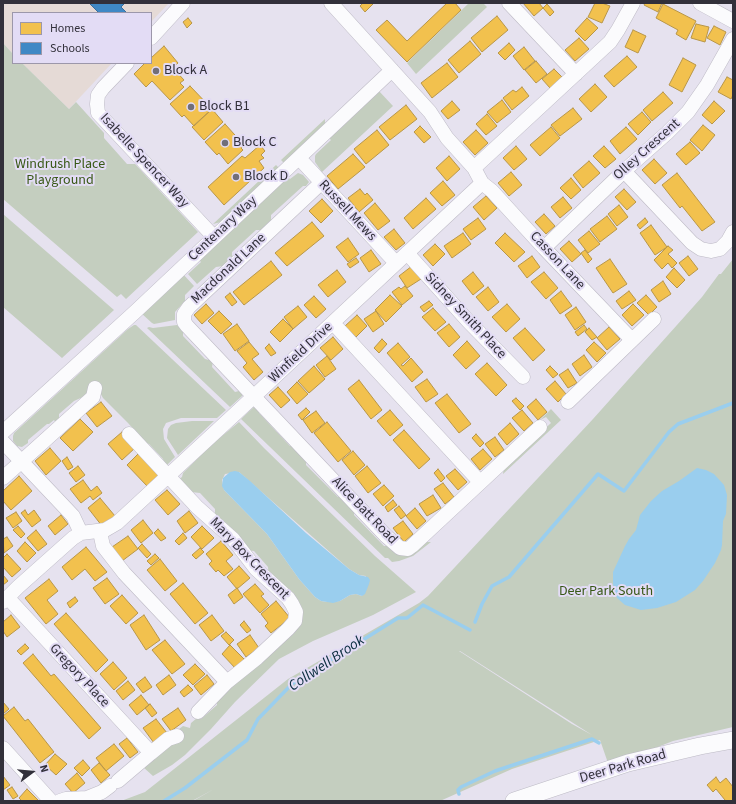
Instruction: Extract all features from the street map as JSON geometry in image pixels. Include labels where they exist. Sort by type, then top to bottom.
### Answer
[{"type":"street","points":[[152,37],[183,3]]},
{"type":"street","points":[[331,3],[430,112],[447,138],[474,168],[482,183]]},
{"type":"street","points":[[509,3],[576,74]]},
{"type":"street","points":[[474,168],[615,36],[633,3]]},
{"type":"street","points":[[700,3],[733,21]]},
{"type":"street","name":"Olley Crescent","points":[[544,248],[624,171],[667,134],[688,112],[707,85],[733,39]]},
{"type":"street","name":"Isabelle Spencer Way","points":[[126,64],[103,88],[98,96],[98,113],[214,237]]},
{"type":"street","name":"Centenary Way","points":[[3,432],[79,364],[392,70]]},
{"type":"street","name":"Russell Mews","points":[[299,158],[396,263]]},
{"type":"street","points":[[624,171],[692,243],[701,249],[711,251],[720,249],[728,241],[733,232]]},
{"type":"street","name":"Macdonald Lane","points":[[254,396],[187,326],[184,322],[184,314],[188,307],[322,183]]},
{"type":"street","name":"Casson Lane","points":[[482,183],[492,191],[632,340]]},
{"type":"street","name":"Winfield Drive","points":[[81,533],[100,532],[117,523],[482,183]]},
{"type":"street","name":"Sidney Smith Place","points":[[407,253],[468,321],[523,377]]},
{"type":"street","points":[[568,402],[654,319]]},
{"type":"street","points":[[333,322],[480,482]]},
{"type":"street","points":[[3,478],[93,397],[95,388]]},
{"type":"street","name":"Alice Batt Road","points":[[254,396],[386,536],[400,548],[408,549],[540,427]]},
{"type":"street","name":"Mary Box Crescent","points":[[129,434],[210,520],[233,539],[256,569],[288,598],[296,612],[295,620],[288,629],[257,658],[227,682],[198,712]]},
{"type":"street","points":[[3,442],[73,516],[81,533],[63,546],[5,600]]},
{"type":"street","points":[[100,532],[103,546],[124,573],[227,682]]},
{"type":"street","name":"Gregory Place","points":[[5,600],[151,753]]},
{"type":"street","points":[[60,801],[66,799],[87,798],[102,792],[114,784],[168,739],[177,736]]},
{"type":"street","name":"Deer Park Road","points":[[514,801],[628,763],[700,746],[733,740]]},
{"type":"street","points":[[3,748],[51,801]]},
{"type":"shaded area","points":[[3,3],[169,3],[152,21],[152,12],[12,12],[12,53],[3,43]]},
{"type":"shaded area","points":[[23,64],[111,64],[69,109]]},
{"type":"green space","points":[[469,3],[483,3],[487,7],[416,74],[407,63]]},
{"type":"green space","name":"Windrush Place Playground","points":[[3,43],[12,53],[12,64],[23,64],[69,109],[76,102],[104,133],[104,138],[127,164],[135,164],[198,232],[126,299],[121,294],[117,297],[3,199]]},
{"type":"green space","points":[[378,90],[393,106],[322,172],[315,162],[316,154],[331,140],[328,137]]},
{"type":"green space","points":[[325,119],[325,125],[284,163],[281,160]]},
{"type":"green space","points":[[276,165],[279,168],[221,222],[213,224]]},
{"type":"green space","points":[[298,173],[303,175],[309,182],[306,186],[303,186],[271,215],[271,222],[262,230],[256,230],[232,252],[232,258],[223,266],[216,267],[197,284],[188,274],[201,262],[199,260],[287,176],[290,179]]},
{"type":"green space","points":[[3,214],[114,310],[62,358],[3,307]]},
{"type":"green space","name":"Deer Park South","points":[[733,259],[733,727],[673,741],[640,754],[608,763],[600,740],[512,769],[440,801],[193,801],[214,789],[192,801],[121,801],[145,792],[288,679],[419,603],[428,596],[593,419],[702,297],[719,274],[721,274]],"holes":[[[460,651],[592,735],[572,724]]]},
{"type":"green space","points":[[183,274],[194,286],[185,295],[185,301],[175,312],[175,320],[154,324],[152,323],[141,313]]},
{"type":"green space","points":[[134,325],[136,325],[226,410],[217,418],[181,418],[166,423],[163,429],[164,439],[175,457],[165,467],[163,459],[103,398],[95,384],[85,396],[74,401],[59,414],[59,419],[56,423],[54,420],[47,424],[28,440],[28,443],[22,447],[17,446],[13,441],[14,433]]},
{"type":"green space","points":[[177,325],[183,329],[183,336],[205,359],[213,361],[212,367],[235,392],[239,391],[242,394],[242,396],[230,407],[147,328]]},
{"type":"green space","points":[[257,404],[259,407],[259,413],[290,446],[295,446],[306,458],[306,465],[338,497],[344,497],[354,508],[354,515],[384,546],[390,546],[397,553],[403,556],[408,555],[425,542],[431,542],[413,556],[399,561],[392,562],[388,558],[385,558],[241,419]]},
{"type":"green space","points":[[551,409],[561,420],[503,474],[504,467],[551,423],[546,417],[540,420]]},
{"type":"green space","points":[[214,421],[178,455],[167,438],[168,429],[171,425],[176,423]]},
{"type":"green space","points":[[239,422],[375,556],[416,592],[373,615],[313,641],[279,659],[235,702],[185,755],[172,765],[153,776],[143,767],[181,737],[179,729],[183,726],[190,728],[191,723],[197,718],[201,719],[217,705],[217,698],[298,625],[269,577],[268,567],[254,551],[246,550],[215,518],[215,509],[200,493],[191,492],[179,479],[211,445]],"holes":[[[239,472],[349,569],[359,575],[366,576],[362,596],[356,594],[350,595],[340,601],[327,602],[321,601],[315,597],[299,579],[267,534],[224,490],[222,480],[225,474]]]},
{"type":"water","points":[[697,468],[714,474],[724,485],[727,495],[726,514],[723,521],[722,545],[715,563],[695,590],[676,602],[657,608],[641,610],[625,605],[617,598],[614,591],[613,572],[625,546],[636,530],[640,515],[651,501],[662,491]]},
{"type":"water","points":[[230,472],[239,472],[250,481],[306,533],[349,569],[359,575],[368,577],[370,580],[365,594],[362,596],[356,594],[350,595],[333,603],[321,601],[315,597],[299,579],[267,534],[224,490],[222,486],[223,478]]},
{"type":"building: Homes","points":[[363,3],[374,3],[365,12],[360,6]]},
{"type":"building: Homes","points":[[447,3],[455,3],[461,10],[407,62],[376,30],[387,20],[407,41]]},
{"type":"building: Homes","points":[[523,3],[539,3],[543,8],[534,16]]},
{"type":"building: Homes","points":[[595,3],[602,3],[610,6],[602,23],[588,17]]},
{"type":"building: Homes","points":[[645,3],[662,3],[658,12],[644,5]]},
{"type":"building: Homes","points":[[547,4],[554,12],[550,16],[543,8]]},
{"type":"building: Homes","points":[[663,4],[696,21],[686,40],[676,34],[678,30],[656,18]]},
{"type":"building: Homes","points":[[497,16],[508,30],[482,52],[471,38]]},
{"type":"building: Homes","points":[[188,18],[192,23],[187,28],[183,22]]},
{"type":"building: Homes","points":[[587,18],[598,28],[585,41],[575,31]]},
{"type":"building: Homes","points":[[696,24],[709,27],[705,42],[691,38]]},
{"type":"building: Homes","points":[[714,26],[726,32],[720,45],[707,38]]},
{"type":"building: Homes","points":[[633,30],[646,36],[638,53],[625,47]]},
{"type":"building: Homes","points":[[579,38],[589,49],[575,61],[565,50]]},
{"type":"building: Homes","points":[[470,41],[481,54],[459,73],[448,60]]},
{"type":"building: Homes","points":[[509,43],[515,50],[505,60],[498,53]]},
{"type":"building: Homes","name":"Block A","points":[[164,46],[178,63],[173,68],[184,80],[180,83],[184,87],[170,100],[152,81],[146,87],[134,74],[144,64],[152,64],[152,57]]},
{"type":"building: Homes","points":[[524,47],[535,61],[524,70],[513,56]]},
{"type":"building: Homes","points":[[627,56],[637,67],[614,87],[604,76]]},
{"type":"building: Homes","points":[[683,58],[696,65],[682,92],[669,85]]},
{"type":"building: Homes","points":[[536,61],[547,74],[536,83],[525,70]]},
{"type":"building: Homes","points":[[447,63],[458,77],[432,98],[421,83]]},
{"type":"building: Homes","points":[[554,69],[562,77],[550,88],[542,79]]},
{"type":"building: Homes","points":[[727,77],[733,80],[733,95],[731,99],[718,92]]},
{"type":"building: Homes","points":[[595,84],[607,97],[591,112],[579,99]]},
{"type":"building: Homes","name":"Block B1","points":[[190,86],[212,109],[194,126],[184,115],[182,117],[170,104]]},
{"type":"building: Homes","points":[[522,87],[529,96],[512,110],[503,98],[513,90],[516,92]]},
{"type":"building: Homes","points":[[663,92],[673,103],[652,121],[643,110]]},
{"type":"building: Homes","points":[[502,100],[511,112],[497,123],[487,112]]},
{"type":"building: Homes","points":[[452,101],[460,110],[448,119],[441,111]]},
{"type":"building: Homes","points":[[714,101],[725,111],[712,124],[702,115]]},
{"type":"building: Homes","points":[[406,105],[417,119],[390,140],[379,127]]},
{"type":"building: Homes","points":[[573,108],[582,119],[560,136],[551,125]]},
{"type":"building: Homes","points":[[212,109],[223,122],[204,140],[192,127]]},
{"type":"building: Homes","points":[[642,112],[651,122],[638,135],[628,124]]},
{"type":"building: Homes","points":[[487,114],[497,126],[486,135],[476,124]]},
{"type":"building: Homes","name":"Block C","points":[[225,124],[244,145],[241,148],[243,150],[228,164],[219,153],[217,155],[205,142]]},
{"type":"building: Homes","points":[[703,125],[715,135],[702,151],[690,140]]},
{"type":"building: Homes","points":[[420,126],[431,137],[424,143],[414,132]]},
{"type":"building: Homes","points":[[551,127],[560,138],[540,156],[530,145]]},
{"type":"building: Homes","points":[[626,127],[637,139],[620,154],[610,141]]},
{"type":"building: Homes","points":[[377,130],[389,145],[366,164],[354,149]]},
{"type":"building: Homes","points":[[476,130],[488,143],[475,155],[463,142]]},
{"type":"building: Homes","points":[[690,142],[700,153],[686,165],[676,154]]},
{"type":"building: Homes","name":"Block D","points":[[260,145],[265,151],[261,155],[264,158],[259,161],[264,168],[224,205],[208,187],[242,156],[245,158]]},
{"type":"building: Homes","points":[[516,146],[527,159],[514,170],[503,158]]},
{"type":"building: Homes","points":[[604,146],[616,159],[605,168],[593,156]]},
{"type":"building: Homes","points":[[353,154],[365,167],[338,189],[327,176]]},
{"type":"building: Homes","points":[[449,156],[460,169],[447,181],[436,168]]},
{"type":"building: Homes","points":[[654,159],[667,173],[655,184],[642,170]]},
{"type":"building: Homes","points":[[589,161],[600,173],[583,188],[573,175]]},
{"type":"building: Homes","points":[[511,172],[522,185],[509,196],[498,183]]},
{"type":"building: Homes","points":[[677,173],[715,222],[702,231],[682,206],[680,208],[662,185]]},
{"type":"building: Homes","points":[[571,178],[581,190],[571,199],[560,188]]},
{"type":"building: Homes","points":[[443,181],[455,195],[442,206],[430,193]]},
{"type":"building: Homes","points":[[360,189],[365,195],[367,193],[373,200],[359,212],[348,198]]},
{"type":"building: Homes","points":[[624,189],[636,202],[627,210],[615,197]]},
{"type":"building: Homes","points":[[486,196],[497,208],[484,220],[473,207]]},
{"type":"building: Homes","points":[[563,197],[572,208],[560,218],[551,207]]},
{"type":"building: Homes","points":[[426,198],[436,209],[413,229],[404,218]]},
{"type":"building: Homes","points":[[322,199],[333,211],[321,223],[309,211]]},
{"type":"building: Homes","points":[[375,203],[390,221],[378,230],[364,213]]},
{"type":"building: Homes","points":[[619,205],[628,217],[617,226],[608,214]]},
{"type":"building: Homes","points":[[544,214],[555,226],[546,234],[535,222]]},
{"type":"building: Homes","points":[[607,216],[617,229],[600,242],[590,229]]},
{"type":"building: Homes","points":[[478,218],[486,229],[471,240],[463,229]]},
{"type":"building: Homes","points":[[645,218],[648,222],[640,229],[637,225]]},
{"type":"building: Homes","points":[[312,222],[324,236],[287,266],[275,253]]},
{"type":"building: Homes","points":[[651,225],[667,247],[655,255],[640,233]]},
{"type":"building: Homes","points":[[394,229],[405,243],[396,250],[384,237]]},
{"type":"building: Homes","points":[[589,231],[600,244],[588,253],[578,240]]},
{"type":"building: Homes","points":[[463,233],[471,244],[452,258],[444,246]]},
{"type":"building: Homes","points":[[505,233],[525,252],[514,262],[495,243]]},
{"type":"building: Homes","points":[[348,238],[359,254],[348,262],[336,247]]},
{"type":"building: Homes","points":[[569,241],[581,254],[572,262],[560,249]]},
{"type":"building: Homes","points":[[435,244],[445,254],[433,266],[423,255]]},
{"type":"building: Homes","points":[[668,246],[673,250],[668,254],[677,263],[672,268],[668,263],[662,269],[654,260]]},
{"type":"building: Homes","points":[[371,250],[381,264],[369,272],[360,258]]},
{"type":"building: Homes","points":[[585,250],[592,259],[588,263],[581,253]]},
{"type":"building: Homes","points":[[532,256],[540,267],[527,278],[518,266]]},
{"type":"building: Homes","points":[[688,256],[698,269],[689,276],[679,263]]},
{"type":"building: Homes","points":[[356,258],[359,262],[350,268],[347,264]]},
{"type":"building: Homes","points":[[610,259],[627,284],[613,293],[596,268]]},
{"type":"building: Homes","points":[[271,261],[282,275],[244,305],[233,292]]},
{"type":"building: Homes","points":[[412,266],[421,279],[407,288],[399,276]]},
{"type":"building: Homes","points":[[674,268],[685,280],[677,288],[666,277]]},
{"type":"building: Homes","points":[[337,270],[346,282],[328,297],[318,285]]},
{"type":"building: Homes","points":[[473,272],[484,286],[473,295],[462,281]]},
{"type":"building: Homes","points":[[544,272],[558,288],[546,299],[531,282]]},
{"type":"building: Homes","points":[[663,281],[671,294],[659,302],[651,290]]},
{"type":"building: Homes","points":[[405,286],[413,296],[402,305],[392,292],[399,287],[401,289]]},
{"type":"building: Homes","points":[[488,287],[499,302],[488,311],[476,297]]},
{"type":"building: Homes","points":[[561,291],[572,306],[560,314],[550,300]]},
{"type":"building: Homes","points":[[629,291],[636,300],[622,309],[616,301]]},
{"type":"building: Homes","points":[[230,293],[237,302],[232,306],[225,297]]},
{"type":"building: Homes","points":[[390,295],[402,306],[386,322],[375,310]]},
{"type":"building: Homes","points":[[646,295],[657,307],[649,315],[637,303]]},
{"type":"building: Homes","points":[[314,296],[326,309],[316,318],[304,305]]},
{"type":"building: Homes","points":[[429,301],[433,305],[424,312],[420,307]]},
{"type":"building: Homes","points":[[206,304],[214,313],[202,324],[194,315]]},
{"type":"building: Homes","points":[[507,304],[520,319],[506,332],[492,317]]},
{"type":"building: Homes","points":[[633,304],[644,315],[632,326],[622,315]]},
{"type":"building: Homes","points":[[298,306],[307,317],[293,329],[284,317]]},
{"type":"building: Homes","points":[[576,307],[586,322],[575,330],[565,315]]},
{"type":"building: Homes","points":[[433,308],[446,322],[435,331],[422,317]]},
{"type":"building: Homes","points":[[219,311],[232,324],[221,334],[208,321]]},
{"type":"building: Homes","points":[[376,311],[384,324],[373,332],[364,319]]},
{"type":"building: Homes","points":[[357,315],[367,326],[356,337],[345,326]]},
{"type":"building: Homes","points":[[283,319],[293,329],[280,342],[270,332]]},
{"type":"building: Homes","points":[[237,324],[249,341],[235,351],[223,334]]},
{"type":"building: Homes","points":[[449,324],[460,337],[449,347],[437,333]]},
{"type":"building: Homes","points":[[584,325],[587,329],[578,336],[575,332]]},
{"type":"building: Homes","points":[[609,327],[620,339],[607,350],[597,338]]},
{"type":"building: Homes","points":[[525,328],[545,350],[533,361],[513,338]]},
{"type":"building: Homes","points":[[589,328],[597,337],[592,340],[585,332]]},
{"type":"building: Homes","points":[[333,337],[343,349],[331,360],[320,348]]},
{"type":"building: Homes","points":[[382,339],[387,344],[379,353],[374,348]]},
{"type":"building: Homes","points":[[467,341],[480,356],[466,369],[453,355]]},
{"type":"building: Homes","points":[[249,342],[259,354],[252,359],[263,372],[254,380],[243,367],[247,363],[237,351]]},
{"type":"building: Homes","points":[[594,342],[606,353],[597,362],[586,350]]},
{"type":"building: Homes","points":[[398,343],[410,357],[401,365],[403,366],[411,358],[423,372],[412,382],[387,353]]},
{"type":"building: Homes","points":[[269,344],[276,353],[271,356],[265,348]]},
{"type":"building: Homes","points":[[584,355],[592,367],[580,376],[572,364]]},
{"type":"building: Homes","points":[[327,356],[336,369],[325,377],[316,365]]},
{"type":"building: Homes","points":[[487,363],[507,385],[496,396],[475,374]]},
{"type":"building: Homes","points":[[314,366],[325,379],[309,393],[298,381]]},
{"type":"building: Homes","points":[[550,366],[558,374],[553,378],[546,370]]},
{"type":"building: Homes","points":[[568,369],[577,383],[568,388],[559,375]]},
{"type":"building: Homes","points":[[427,379],[438,394],[426,402],[415,387]]},
{"type":"building: Homes","points":[[359,380],[382,410],[371,419],[348,389]]},
{"type":"building: Homes","points":[[555,381],[566,394],[558,402],[546,389]]},
{"type":"building: Homes","points":[[297,382],[308,394],[297,404],[287,392]]},
{"type":"building: Homes","points":[[278,387],[290,400],[281,408],[269,395]]},
{"type":"building: Homes","points":[[447,394],[471,424],[459,433],[435,403]]},
{"type":"building: Homes","points":[[516,398],[524,406],[520,410],[512,401]]},
{"type":"building: Homes","points":[[536,399],[547,412],[538,420],[527,407]]},
{"type":"building: Homes","points":[[101,402],[112,416],[97,427],[86,413]]},
{"type":"building: Homes","points":[[306,408],[310,412],[302,420],[298,415]]},
{"type":"building: Homes","points":[[390,410],[403,425],[390,436],[377,421]]},
{"type":"building: Homes","points":[[522,410],[533,423],[524,431],[512,418]]},
{"type":"building: Homes","points":[[316,411],[325,423],[312,433],[303,420]]},
{"type":"building: Homes","points":[[80,419],[93,432],[73,451],[60,438]]},
{"type":"building: Homes","points":[[327,422],[351,451],[338,462],[314,433]]},
{"type":"building: Homes","points":[[510,423],[519,434],[507,445],[498,434]]},
{"type":"building: Homes","points":[[404,430],[430,459],[419,469],[393,440]]},
{"type":"building: Homes","points":[[122,432],[135,448],[122,460],[108,444]]},
{"type":"building: Homes","points":[[476,434],[484,443],[480,447],[472,438]]},
{"type":"building: Homes","points":[[495,437],[504,450],[495,457],[485,444]]},
{"type":"building: Homes","points":[[50,448],[61,461],[46,475],[35,461]]},
{"type":"building: Homes","points":[[483,449],[492,459],[480,470],[471,459]]},
{"type":"building: Homes","points":[[353,451],[365,465],[354,475],[342,460]]},
{"type":"building: Homes","points":[[138,454],[159,475],[147,486],[127,465]]},
{"type":"building: Homes","points":[[67,457],[73,467],[68,470],[62,461]]},
{"type":"building: Homes","points":[[78,466],[85,475],[76,482],[69,473]]},
{"type":"building: Homes","points":[[367,466],[381,483],[368,493],[355,476]]},
{"type":"building: Homes","points":[[438,469],[445,478],[441,482],[434,473]]},
{"type":"building: Homes","points":[[455,469],[467,482],[458,490],[446,476]]},
{"type":"building: Homes","points":[[19,476],[32,491],[11,510],[3,501],[3,491]]},
{"type":"building: Homes","points":[[83,480],[91,491],[97,486],[102,493],[93,500],[90,496],[81,503],[70,489]]},
{"type":"building: Homes","points":[[443,483],[454,497],[445,504],[434,489]]},
{"type":"building: Homes","points":[[384,485],[394,496],[383,506],[373,494]]},
{"type":"building: Homes","points":[[167,490],[180,504],[168,515],[155,500]]},
{"type":"building: Homes","points":[[433,495],[441,508],[427,516],[419,504]]},
{"type":"building: Homes","points":[[100,498],[115,516],[102,526],[88,508]]},
{"type":"building: Homes","points":[[393,500],[397,505],[388,512],[385,507]]},
{"type":"building: Homes","points":[[399,506],[406,515],[401,519],[394,510]]},
{"type":"building: Homes","points":[[415,508],[426,521],[417,529],[406,516]]},
{"type":"building: Homes","points":[[25,510],[28,515],[34,510],[41,520],[32,527],[21,513]]},
{"type":"building: Homes","points":[[189,511],[198,523],[185,533],[177,521]]},
{"type":"building: Homes","points":[[16,512],[22,521],[13,528],[6,518]]},
{"type":"building: Homes","points":[[61,515],[68,524],[55,535],[48,526]]},
{"type":"building: Homes","points":[[143,520],[153,533],[141,543],[131,530]]},
{"type":"building: Homes","points":[[403,521],[413,534],[404,542],[393,528]]},
{"type":"building: Homes","points":[[18,526],[25,534],[21,538],[13,530]]},
{"type":"building: Homes","points":[[202,526],[214,538],[202,549],[191,537]]},
{"type":"building: Homes","points":[[158,529],[166,538],[161,541],[154,533]]},
{"type":"building: Homes","points":[[36,530],[47,544],[38,551],[27,538]]},
{"type":"building: Homes","points":[[183,533],[187,538],[179,545],[175,541]]},
{"type":"building: Homes","points":[[128,536],[138,549],[122,561],[112,547]]},
{"type":"building: Homes","points":[[7,537],[13,546],[4,553],[3,539]]},
{"type":"building: Homes","points":[[221,541],[233,555],[226,561],[233,569],[224,576],[218,570],[216,572],[209,564],[212,561],[206,554]]},
{"type":"building: Homes","points":[[25,542],[36,553],[27,562],[17,551]]},
{"type":"building: Homes","points":[[142,544],[151,554],[147,558],[138,548]]},
{"type":"building: Homes","points":[[86,547],[107,572],[95,581],[85,569],[72,580],[62,567]]},
{"type":"building: Homes","points":[[200,548],[204,552],[196,559],[192,555]]},
{"type":"building: Homes","points":[[7,554],[21,569],[12,577],[3,567],[3,558]]},
{"type":"building: Homes","points":[[155,554],[159,558],[151,565],[147,561]]},
{"type":"building: Homes","points":[[160,559],[177,581],[165,591],[147,570]]},
{"type":"building: Homes","points":[[239,566],[250,578],[237,589],[227,577]]},
{"type":"building: Homes","points":[[3,575],[8,581],[3,585]]},
{"type":"building: Homes","points":[[107,578],[119,594],[105,604],[93,588]]},
{"type":"building: Homes","points":[[49,579],[58,591],[47,600],[58,614],[46,624],[25,598]]},
{"type":"building: Homes","points":[[183,583],[208,613],[195,624],[170,594]]},
{"type":"building: Homes","points":[[255,584],[264,594],[261,596],[269,605],[260,613],[243,594]]},
{"type":"building: Homes","points":[[237,588],[243,597],[234,604],[228,595]]},
{"type":"building: Homes","points":[[122,595],[138,613],[126,624],[110,606]]},
{"type":"building: Homes","points":[[75,597],[78,601],[70,608],[67,603]]},
{"type":"building: Homes","points":[[276,601],[290,618],[271,633],[265,626],[268,623],[261,614]]},
{"type":"building: Homes","points":[[66,613],[108,660],[96,672],[54,624]]},
{"type":"building: Homes","points":[[11,615],[20,627],[7,637],[3,631],[3,622]]},
{"type":"building: Homes","points":[[144,615],[160,640],[146,650],[130,625]]},
{"type":"building: Homes","points":[[212,615],[224,631],[211,641],[199,625]]},
{"type":"building: Homes","points":[[244,621],[251,630],[247,633],[240,625]]},
{"type":"building: Homes","points":[[226,632],[234,640],[229,645],[221,636]]},
{"type":"building: Homes","points":[[250,635],[259,648],[246,657],[237,644]]},
{"type":"building: Homes","points":[[165,640],[185,664],[172,674],[152,650]]},
{"type":"building: Homes","points":[[25,644],[29,648],[21,655],[17,651]]},
{"type":"building: Homes","points":[[230,645],[245,660],[236,669],[222,654]]},
{"type":"building: Homes","points":[[33,654],[51,676],[54,674],[101,728],[89,739],[23,663]]},
{"type":"building: Homes","points":[[113,662],[127,678],[114,690],[100,674]]},
{"type":"building: Homes","points":[[195,664],[205,674],[193,685],[183,675]]},
{"type":"building: Homes","points":[[169,675],[176,685],[163,695],[156,685]]},
{"type":"building: Homes","points":[[207,675],[214,684],[201,695],[194,686]]},
{"type":"building: Homes","points":[[145,677],[152,687],[143,693],[136,684]]},
{"type":"building: Homes","points":[[128,681],[135,690],[123,700],[116,691]]},
{"type":"building: Homes","points":[[188,685],[193,690],[184,697],[180,692]]},
{"type":"building: Homes","points":[[141,695],[149,705],[137,715],[129,705]]},
{"type":"building: Homes","points":[[3,702],[9,709],[3,714]]},
{"type":"building: Homes","points":[[150,704],[157,713],[152,717],[145,708]]},
{"type":"building: Homes","points":[[14,707],[25,721],[28,719],[54,752],[40,763],[3,716]]},
{"type":"building: Homes","points":[[178,708],[186,720],[171,731],[162,719]]},
{"type":"building: Homes","points":[[156,719],[167,733],[154,743],[143,728]]},
{"type":"building: Homes","points":[[127,738],[138,752],[130,758],[119,744]]},
{"type":"building: Homes","points":[[114,744],[124,756],[106,771],[96,758]]},
{"type":"building: Homes","points":[[55,754],[67,764],[56,775],[45,765]]},
{"type":"building: Homes","points":[[83,760],[90,768],[82,776],[74,768]]},
{"type":"building: Homes","points":[[99,763],[110,775],[101,783],[91,770]]},
{"type":"building: Homes","points":[[77,773],[85,783],[73,793],[65,784]]},
{"type":"building: Homes","points":[[3,776],[10,785],[3,790]]},
{"type":"building: Homes","points":[[716,777],[720,783],[726,778],[733,787],[733,801],[724,801],[725,800],[716,789],[713,792],[707,785]]},
{"type":"building: Homes","points":[[12,787],[18,796],[13,799],[7,790]]},
{"type":"building: Homes","points":[[27,789],[39,801],[22,801],[19,798]]},
{"type":"building: Schools","points":[[89,3],[125,3],[121,7],[126,12],[98,12]]},
{"type":"waterway","name":"Collwell Brook","points":[[475,622],[482,604],[492,586],[509,577],[598,474],[624,491],[669,432],[678,424],[733,403]]},
{"type":"waterway","name":"Collwell Brook","points":[[164,801],[185,788],[247,740],[258,719],[292,684],[398,618],[407,618],[423,605],[470,630]]},
{"type":"waterway","points":[[459,794],[458,790],[461,787],[495,771],[592,739],[599,743]]},
{"type":"place","name":"Block A","points":[[156,71]]},
{"type":"place","name":"Block B1","points":[[191,107]]},
{"type":"place","name":"Block C","points":[[225,143]]},
{"type":"place","name":"Block D","points":[[236,177]]}]
